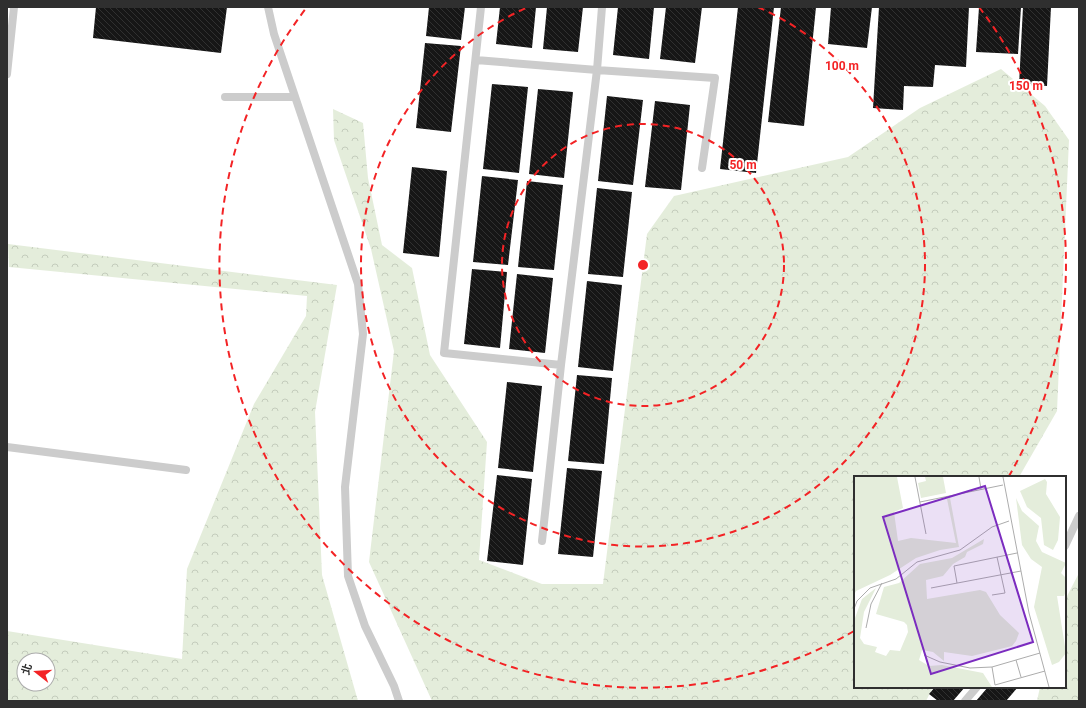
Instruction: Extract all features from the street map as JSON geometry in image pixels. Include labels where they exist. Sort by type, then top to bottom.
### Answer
[{"type":"lane","points":[[7,74],[9,28],[14,7]]},
{"type":"lane","points":[[268,7],[274,34],[358,284],[364,334],[345,487],[348,576],[365,626],[394,686],[399,701]]},
{"type":"lane","points":[[481,7],[444,353],[561,365]]},
{"type":"lane","points":[[542,541],[561,365],[597,70],[602,7]]},
{"type":"lane","points":[[476,60],[715,78],[702,168]]},
{"type":"lane","points":[[225,97],[295,97]]},
{"type":"lane","points":[[7,447],[186,470]]},
{"type":"lane","points":[[1066,544],[1079,516]]},
{"type":"lane","points":[[965,701],[976,688]]},
{"type":"green space","points":[[1001,69],[1045,106],[1069,140],[1057,411],[1020,476],[854,476],[854,688],[932,688],[926,701],[432,701],[369,562],[394,351],[371,249],[334,140],[333,109],[363,123],[368,178],[382,245],[412,268],[430,355],[487,442],[479,560],[542,584],[603,584],[647,234],[674,196],[848,157],[920,108]]},
{"type":"green space","points":[[8,244],[337,285],[315,412],[322,575],[358,701],[7,701],[7,631],[182,659],[187,569],[254,404],[306,316],[307,296],[9,267]]},
{"type":"green space","points":[[1079,573],[1079,701],[1037,701],[1040,688],[1066,688],[1066,598]]},
{"type":"building","points":[[96,7],[227,7],[221,53],[93,38]]},
{"type":"building","points":[[429,7],[465,7],[461,40],[426,36]]},
{"type":"building","points":[[500,7],[536,7],[532,48],[496,44]]},
{"type":"building","points":[[547,7],[583,7],[578,52],[543,49]]},
{"type":"building","points":[[618,7],[654,7],[649,59],[613,55]]},
{"type":"building","points":[[666,7],[702,7],[695,63],[660,59]]},
{"type":"building","points":[[738,7],[774,7],[756,173],[720,169]]},
{"type":"building","points":[[781,7],[816,7],[804,126],[768,122]]},
{"type":"building","points":[[831,7],[872,7],[867,48],[828,44]]},
{"type":"building","points":[[879,7],[969,7],[966,67],[935,65],[933,87],[904,86],[903,110],[873,108]]},
{"type":"building","points":[[979,7],[1021,7],[1018,54],[976,52]]},
{"type":"building","points":[[1023,7],[1051,7],[1047,86],[1019,85]]},
{"type":"building","points":[[425,43],[461,46],[451,132],[416,128]]},
{"type":"building","points":[[492,84],[528,87],[519,173],[483,169]]},
{"type":"building","points":[[538,89],[573,92],[564,178],[529,174]]},
{"type":"building","points":[[607,96],[643,100],[633,185],[598,181]]},
{"type":"building","points":[[655,101],[690,105],[681,190],[645,187]]},
{"type":"building","points":[[412,167],[447,171],[439,257],[403,253]]},
{"type":"building","points":[[482,176],[518,180],[508,265],[473,262]]},
{"type":"building","points":[[527,181],[563,185],[554,270],[518,267]]},
{"type":"building","points":[[597,188],[632,192],[623,277],[588,274]]},
{"type":"building","points":[[472,269],[507,272],[500,348],[464,344]]},
{"type":"building","points":[[517,274],[553,278],[545,353],[509,349]]},
{"type":"building","points":[[587,281],[622,285],[613,371],[578,367]]},
{"type":"building","points":[[577,375],[612,378],[604,464],[568,461]]},
{"type":"building","points":[[507,382],[542,386],[533,472],[498,468]]},
{"type":"building","points":[[567,468],[602,471],[593,557],[558,554]]},
{"type":"building","points":[[497,475],[532,479],[523,565],[487,561]]},
{"type":"building","points":[[934,688],[964,688],[953,701],[938,701],[929,694]]},
{"type":"building","points":[[987,688],[1017,688],[1006,701],[976,701]]}]
